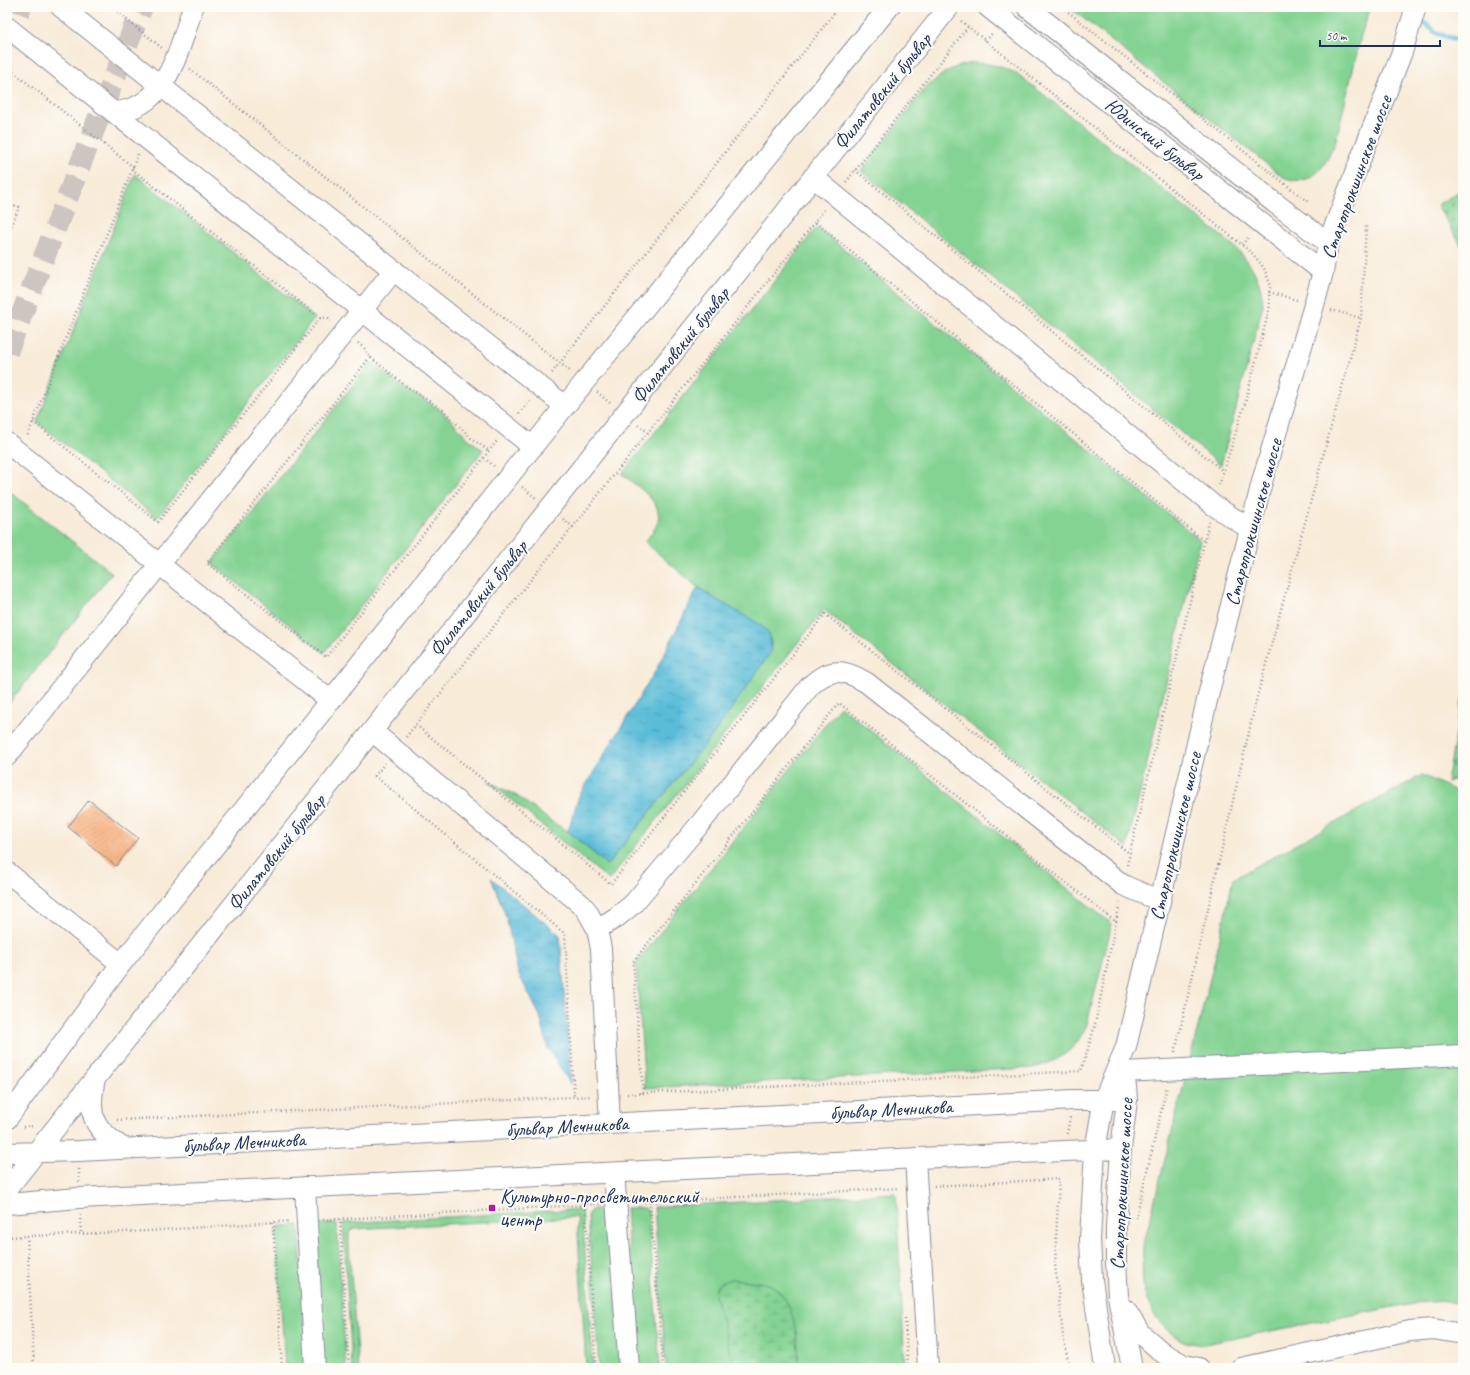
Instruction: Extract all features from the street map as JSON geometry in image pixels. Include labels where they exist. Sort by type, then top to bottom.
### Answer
[{"type":"street","points":[[61,7],[565,406]]},
{"type":"street","points":[[113,112],[130,110],[139,107],[162,86],[176,58],[194,7]]},
{"type":"street","points":[[14,1123],[121,964],[584,382],[889,7]]},
{"type":"street","name":"Юдинский бульвар","points":[[988,7],[1323,272]]},
{"type":"street","name":"Юдинский бульвар","points":[[1027,7],[1275,203],[1328,243]]},
{"type":"street","name":"Старопрокшинское шоссе","points":[[1132,1368],[1118,1296],[1116,1227],[1121,1149],[1128,1100],[1124,1072],[1126,1047],[1209,692],[1263,478],[1323,272],[1328,243],[1402,52],[1416,7]]},
{"type":"street","name":"Филатовский бульвар","points":[[7,1189],[948,8]]},
{"type":"street","points":[[7,27],[533,447]]},
{"type":"street","points":[[813,177],[1213,505],[1250,529]]},
{"type":"street","points":[[7,756],[394,270]]},
{"type":"street","points":[[14,448],[331,701]]},
{"type":"street","points":[[597,929],[617,917],[633,904],[700,824],[810,686],[826,674],[837,672],[856,676],[867,683],[1123,885],[1160,901]]},
{"type":"street","points":[[372,731],[582,905],[587,911],[597,929],[601,949],[610,1124]]},
{"type":"street","points":[[7,872],[121,964]]},
{"type":"street","name":"Старопрокшинское шоссе","points":[[1106,1368],[1092,1280],[1091,1246],[1095,1150],[1104,1099],[1126,1047]]},
{"type":"street","points":[[1124,1072],[1463,1055]]},
{"type":"street","points":[[95,1079],[91,1097],[91,1110],[94,1122],[109,1139],[125,1148]]},
{"type":"street","name":"бульвар Мечникова","points":[[7,1153],[78,1151],[1104,1099],[1128,1100]]},
{"type":"street","points":[[7,1204],[79,1198],[1121,1149]]},
{"type":"street","points":[[916,1158],[928,1368]]},
{"type":"street","points":[[614,1172],[629,1368]]},
{"type":"street","points":[[304,1187],[315,1368]]},
{"type":"street","points":[[1118,1296],[1140,1333],[1163,1353],[1184,1365],[1199,1368]]},
{"type":"street","points":[[1241,1368],[1410,1331],[1433,1329],[1463,1334]]},
{"type":"path","points":[[111,7],[648,432]]},
{"type":"path","points":[[370,358],[207,563],[326,658],[560,363],[839,7]]},
{"type":"path","points":[[1062,7],[1308,202]]},
{"type":"path","points":[[94,1122],[1081,1071],[1094,1029],[1131,845],[1204,541],[1223,471],[1245,403],[1270,306],[1269,292],[1271,286],[1264,268],[1252,253],[968,27],[948,8]]},
{"type":"path","points":[[574,1097],[565,934],[375,776],[968,27]]},
{"type":"path","points":[[7,66],[133,167],[132,169],[320,318],[328,318],[364,349],[370,358],[406,386],[443,410],[472,439],[489,451]]},
{"type":"path","points":[[14,448],[33,422],[144,137]]},
{"type":"path","points":[[855,170],[1223,471]]},
{"type":"path","points":[[7,203],[19,207],[7,237]]},
{"type":"path","points":[[815,222],[1204,541]]},
{"type":"path","points":[[1135,1222],[1257,697],[1361,318],[1366,226]]},
{"type":"path","points":[[33,422],[158,522],[320,318]]},
{"type":"path","points":[[484,458],[573,527]]},
{"type":"path","points":[[642,1093],[633,962],[839,703],[1116,922]]},
{"type":"path","points":[[1067,1137],[1071,1114]]},
{"type":"path","points":[[14,1123],[59,1124]]},
{"type":"path","points":[[78,1151],[81,1234]]},
{"type":"path","points":[[7,1237],[1059,1179],[1055,1264],[1063,1336],[1070,1368]]},
{"type":"path","points":[[650,1202],[663,1368]]},
{"type":"path","points":[[585,1205],[596,1368]]},
{"type":"path","points":[[340,1219],[349,1368]]},
{"type":"path","points":[[273,1222],[282,1368]]},
{"type":"path","points":[[27,1236],[34,1368]]},
{"type":"green space","points":[[1069,7],[1371,7],[1362,32],[1336,140],[1328,158],[1323,166],[1311,177],[1303,180],[1294,180],[1283,177]]},
{"type":"green space","points":[[972,63],[996,66],[1007,69],[1019,75],[1234,246],[1251,266],[1258,280],[1263,305],[1221,465],[861,171],[926,87],[947,71]]},
{"type":"green space","points":[[135,174],[315,318],[157,518],[37,422]]},
{"type":"green space","points":[[1463,189],[1463,249],[1437,205]]},
{"type":"green space","points":[[817,227],[1200,540],[1127,847],[824,610],[609,880],[488,781],[517,796],[552,822],[568,831],[607,865],[715,732],[770,653],[771,642],[717,600],[696,586],[645,542],[657,524],[659,516],[657,509],[648,495],[622,474]]},
{"type":"green space","points":[[371,362],[398,384],[436,407],[446,415],[470,440],[483,450],[324,653],[212,563]]},
{"type":"green space","points":[[9,491],[112,573],[7,706],[7,496]]},
{"type":"green space","points":[[1463,696],[1463,777],[1447,782]]},
{"type":"green space","points":[[840,706],[1112,924],[1087,1024],[1083,1033],[1072,1048],[1058,1059],[1031,1068],[645,1088],[636,963]]},
{"type":"green space","points":[[1422,775],[1456,791],[1463,789],[1463,1304],[1446,1301],[1414,1303],[1205,1344],[1193,1344],[1186,1342],[1178,1338],[1164,1327],[1153,1313],[1149,1305],[1143,1283],[1143,1247],[1217,951],[1233,879]]},
{"type":"green space","points":[[896,1193],[905,1368],[666,1368],[654,1207]]},
{"type":"green space","points":[[626,1208],[645,1208],[648,1211],[660,1368],[637,1368]]},
{"type":"green space","points":[[582,1209],[593,1368],[586,1368],[577,1217],[354,1229],[349,1232],[358,1368],[352,1368],[343,1223]]},
{"type":"green space","points":[[609,1209],[621,1368],[599,1368],[588,1216],[591,1210]]},
{"type":"green space","points":[[337,1223],[346,1368],[323,1368],[314,1225]]},
{"type":"green space","points":[[299,1225],[308,1368],[285,1368],[276,1231],[280,1226]]},
{"type":"green space","points":[[730,1279],[767,1284],[779,1291],[790,1310],[794,1322],[798,1346],[799,1368],[740,1368],[730,1355],[725,1330],[715,1296],[717,1285]]},
{"type":"water","points":[[698,587],[717,600],[761,625],[769,634],[771,642],[770,653],[715,732],[607,865],[568,831],[579,796],[657,668]]},
{"type":"water","points":[[491,878],[560,935],[571,1085],[548,1048],[540,1016],[518,973],[506,916]]},
{"type":"building","points":[[89,800],[138,838],[116,866],[68,827]]},
{"type":"waterway","points":[[1418,18],[1438,34],[1463,41]]},
{"type":"tunnel","points":[[7,44],[21,7]]},
{"type":"tunnel","points":[[7,352],[142,7]]},
{"type":"place","name":"Культурно-просветительский центр","points":[[492,1208]]}]
